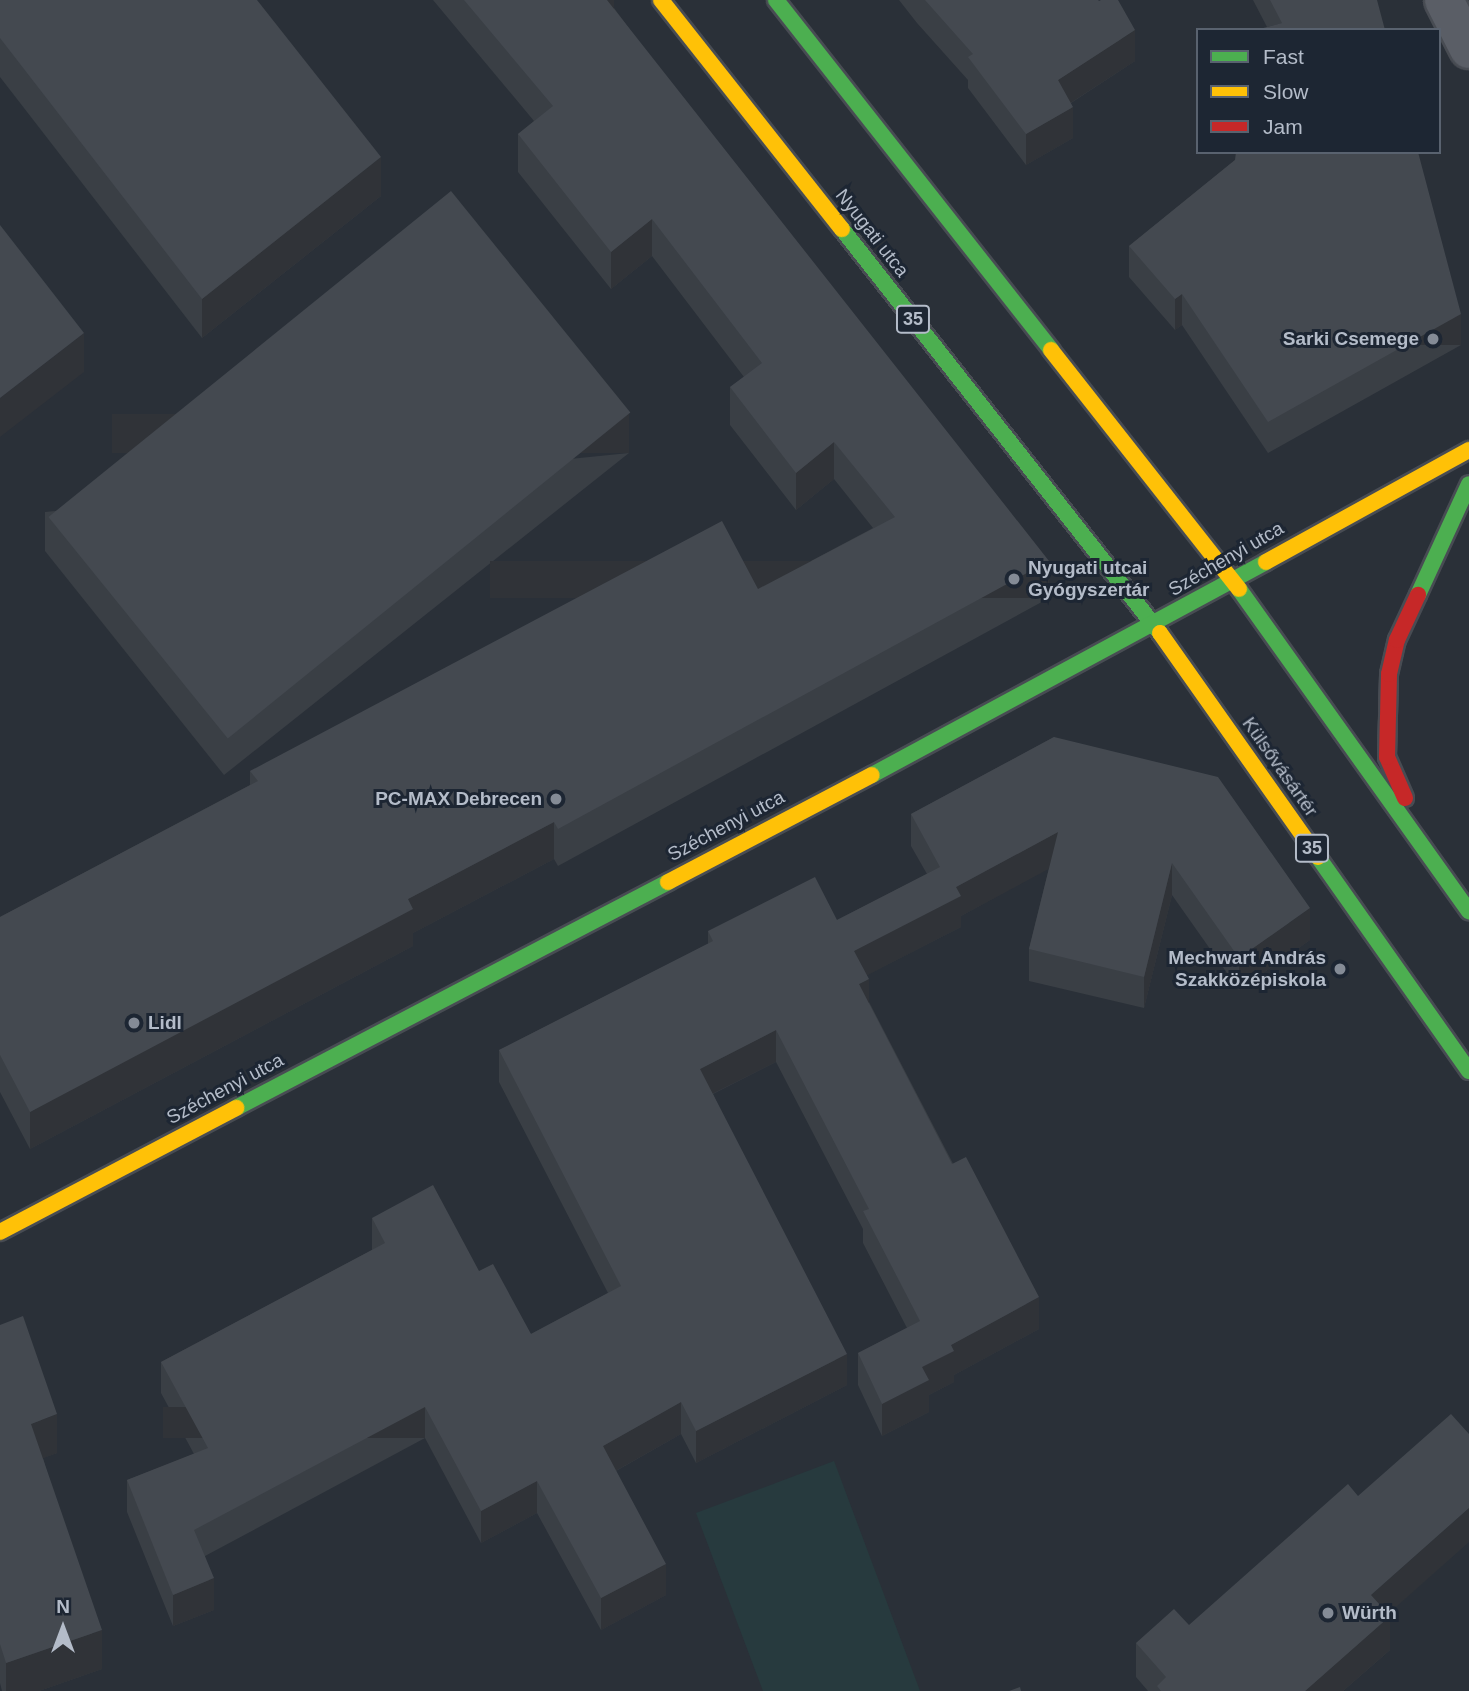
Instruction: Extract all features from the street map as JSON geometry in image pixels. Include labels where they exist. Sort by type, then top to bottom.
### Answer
[{"type":"main road","name":"Nyugati utca","points":[[660,0],[1154,624]]},
{"type":"main road","points":[[776,0],[1233,580],[1469,911]]},
{"type":"main road","name":"Széchenyi utca","points":[[0,1232],[1154,624],[1469,450]]},
{"type":"main road","points":[[1429,855],[1387,757],[1389,674],[1397,640],[1469,484]]},
{"type":"main road","name":"Külsővásártér","points":[[1154,624],[1469,1071]]},
{"type":"street","points":[[1444,0],[1469,49]]},
{"type":"green space","points":[[834,1461],[920,1691],[763,1691],[696,1513]]},
{"type":"building","points":[[0,0],[257,0],[381,157],[202,299],[0,38]]},
{"type":"building","points":[[464,0],[607,0],[1049,561],[558,829],[554,822],[408,899],[413,909],[30,1112],[0,1055],[0,917],[258,781],[250,771],[722,521],[758,589],[895,517],[834,442],[796,473],[730,387],[762,363],[652,219],[611,252],[518,134],[553,106]]},
{"type":"building","points":[[925,0],[1118,0],[1135,30],[1058,80],[1073,107],[1026,134],[968,57],[973,54]]},
{"type":"building","points":[[1270,0],[1377,0],[1384,28],[1263,28],[1282,23]]},
{"type":"building","points":[[1236,154],[1419,154],[1461,314],[1268,422],[1182,294],[1175,299],[1129,246],[1235,160]]},
{"type":"building","points":[[451,191],[630,412],[228,738],[48,517]]},
{"type":"building","points":[[0,225],[84,333],[0,398]]},
{"type":"building","points":[[1054,737],[1218,777],[1310,908],[1239,958],[1172,863],[1144,977],[1029,949],[1058,832],[956,887],[961,896],[854,951],[869,979],[859,984],[952,1164],[966,1157],[1039,1297],[951,1345],[954,1351],[922,1367],[929,1380],[882,1404],[858,1353],[920,1321],[863,1211],[869,1209],[776,1030],[700,1069],[847,1354],[696,1431],[681,1402],[603,1446],[666,1564],[601,1598],[537,1481],[481,1511],[425,1407],[194,1530],[214,1578],[173,1595],[127,1480],[208,1448],[161,1362],[385,1243],[372,1218],[433,1185],[479,1271],[493,1264],[531,1334],[621,1286],[499,1050],[713,941],[708,931],[815,877],[837,920],[940,867],[911,814]]},
{"type":"building","points":[[23,1316],[57,1414],[31,1424],[102,1630],[6,1663],[0,1644],[0,1325]]},
{"type":"building","points":[[1451,1414],[1469,1434],[1469,1508],[1371,1595],[1390,1616],[1305,1691],[1161,1691],[1157,1686],[1166,1677],[1136,1643],[1174,1609],[1189,1625],[1348,1484],[1358,1496]]},
{"type":"traffic: fast","points":[[776,0],[1051,350]]},
{"type":"traffic: fast","points":[[842,229],[1160,633]]},
{"type":"traffic: fast","points":[[1418,595],[1469,484]]},
{"type":"traffic: fast","points":[[872,775],[1266,562]]},
{"type":"traffic: fast","points":[[1239,589],[1469,911]]},
{"type":"traffic: fast","points":[[1318,857],[1469,1071]]},
{"type":"traffic: fast","points":[[236,1108],[668,882]]},
{"type":"traffic: slow","points":[[661,0],[842,229]]},
{"type":"traffic: slow","points":[[1051,350],[1239,589]]},
{"type":"traffic: slow","points":[[1266,562],[1469,450]]},
{"type":"traffic: slow","points":[[1160,633],[1318,857]]},
{"type":"traffic: slow","points":[[668,882],[872,775]]},
{"type":"traffic: slow","points":[[0,1232],[236,1108]]},
{"type":"traffic: jam","points":[[1405,798],[1387,757],[1389,674],[1397,640],[1418,595]]},
{"type":"place","name":"Sarki Csemege","points":[[1433,339]]},
{"type":"place","name":"Nyugati utcai Gyógyszertár","points":[[1014,579]]},
{"type":"place","name":"PC-MAX Debrecen","points":[[556,799]]},
{"type":"place","name":"Mechwart András Szakközépiskola","points":[[1340,969]]},
{"type":"place","name":"Lidl","points":[[134,1023]]},
{"type":"place","name":"Würth","points":[[1328,1613]]}]
